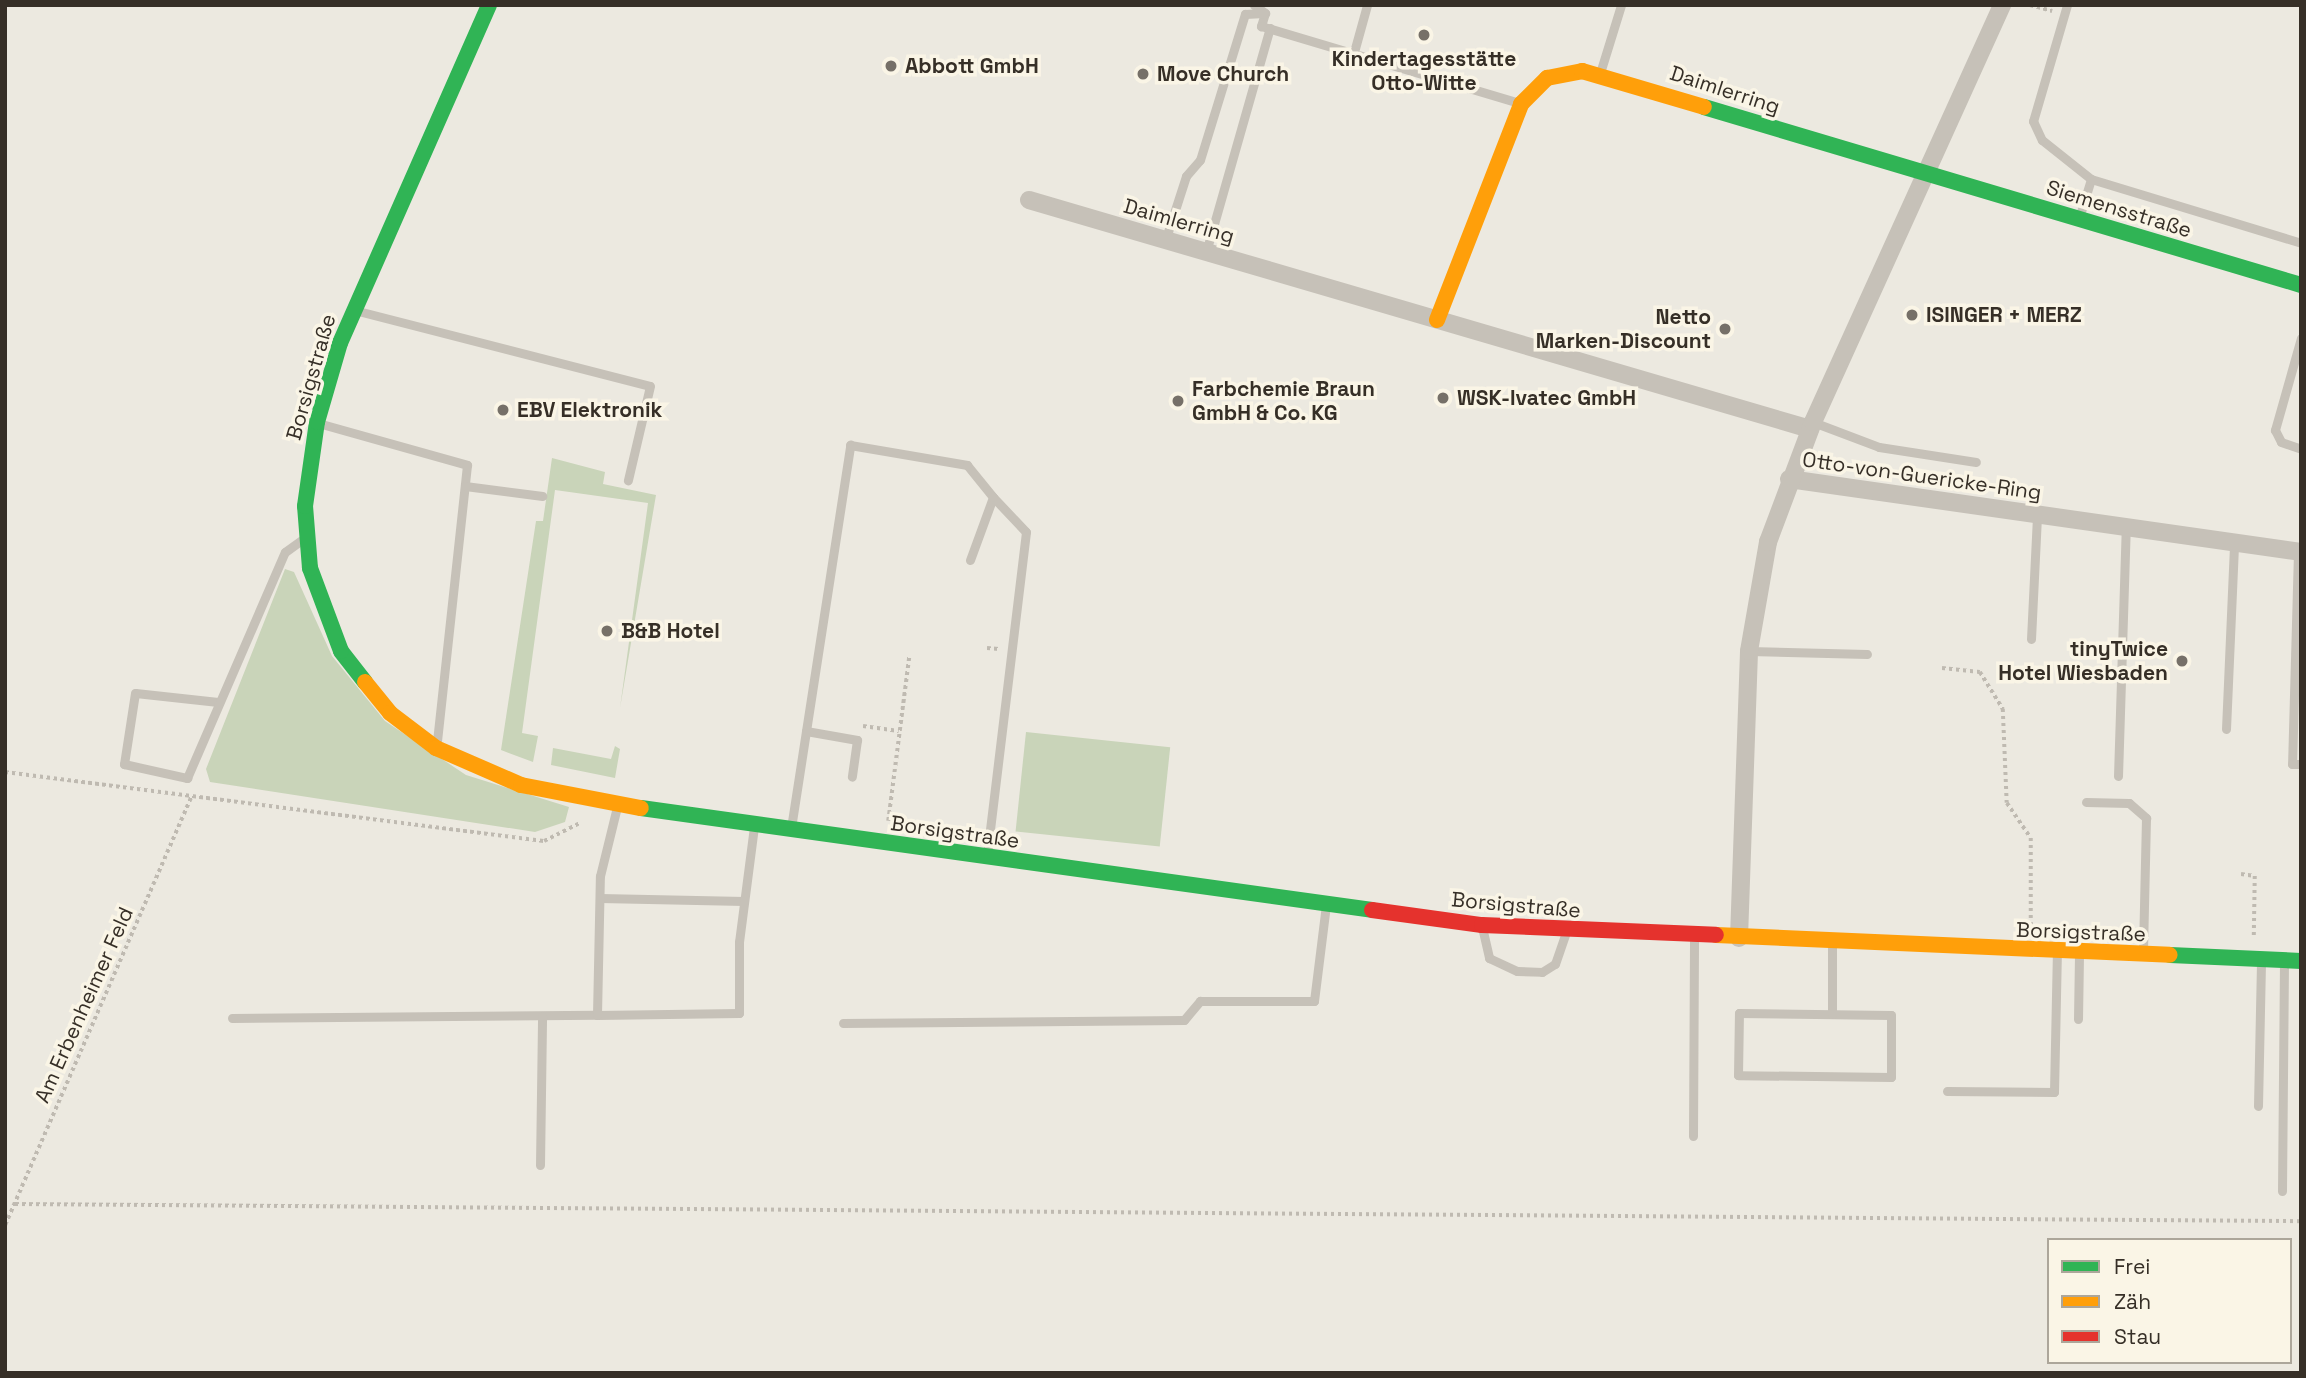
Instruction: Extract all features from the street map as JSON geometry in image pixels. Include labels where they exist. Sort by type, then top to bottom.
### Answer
[{"type":"street","name":"Borsigstraße","points":[[489,5],[353,309],[317,422],[305,538],[321,607],[341,651],[390,713],[436,748],[521,785],[617,805],[1482,925],[1566,932],[2292,960]]},
{"type":"street","points":[[1789,479],[2002,5]]},
{"type":"street","name":"Daimlerring","points":[[1437,320],[1521,104],[1546,78],[1582,71],[1600,75],[1925,174]]},
{"type":"street","name":"Siemensstraße","points":[[1925,174],[2301,285]]},
{"type":"street","name":"Daimlerring","points":[[1029,200],[1437,320],[1812,426]]},
{"type":"street","name":"Otto-von-Guericke-Ring","points":[[1739,937],[1749,651],[1768,542],[1789,479],[2300,552]]},
{"type":"lane","points":[[1254,5],[1265,13]]},
{"type":"lane","points":[[1354,52],[1367,5]]},
{"type":"lane","points":[[1600,75],[1621,5]]},
{"type":"lane","points":[[2066,10],[2033,121],[2042,139],[2091,179],[2301,243]]},
{"type":"lane","points":[[1265,13],[1261,26],[1521,104]]},
{"type":"lane","points":[[1166,240],[1186,176],[1200,160],[1245,15],[1265,13]]},
{"type":"lane","points":[[1206,252],[1270,28]]},
{"type":"lane","points":[[2080,218],[2091,179]]},
{"type":"lane","points":[[353,309],[650,386],[628,480]]},
{"type":"lane","points":[[2301,338],[2275,430],[2281,443],[2301,449]]},
{"type":"lane","points":[[317,422],[436,452],[467,465],[436,748]]},
{"type":"lane","points":[[1812,426],[1880,447],[1976,462]]},
{"type":"lane","points":[[791,830],[850,444],[967,465],[1026,532],[986,857]]},
{"type":"lane","points":[[465,486],[542,496]]},
{"type":"lane","points":[[970,560],[993,497]]},
{"type":"lane","points":[[2031,639],[2037,516]]},
{"type":"lane","points":[[2118,776],[2126,528]]},
{"type":"lane","points":[[218,702],[143,691],[130,699],[124,764],[187,778],[285,552],[305,538]]},
{"type":"lane","points":[[2226,729],[2234,544]]},
{"type":"lane","points":[[2300,552],[2292,764],[2301,764]]},
{"type":"lane","points":[[1749,651],[1867,654]]},
{"type":"lane","points":[[806,732],[857,740],[852,777]]},
{"type":"lane","points":[[2086,802],[2129,803],[2146,818],[2143,955]]},
{"type":"lane","points":[[597,1015],[600,898],[617,805]]},
{"type":"lane","points":[[232,1018],[739,1013],[744,901],[754,825]]},
{"type":"lane","points":[[600,898],[744,901]]},
{"type":"lane","points":[[843,1023],[1184,1020],[1200,1001],[1314,1001],[1326,905]]},
{"type":"lane","points":[[1482,925],[1489,958],[1517,971],[1542,972],[1555,964],[1566,932]]},
{"type":"lane","points":[[1693,1136],[1694,936]]},
{"type":"lane","points":[[1832,941],[1832,1014]]},
{"type":"lane","points":[[1947,1091],[2054,1091],[2057,952]]},
{"type":"lane","points":[[2078,1019],[2079,953]]},
{"type":"lane","points":[[2257,959],[2258,1107]]},
{"type":"lane","points":[[2282,1191],[2292,960]]},
{"type":"lane","points":[[1739,1013],[1832,1014],[1891,1015],[1891,1077],[1738,1075],[1739,1013]]},
{"type":"lane","points":[[540,1165],[542,1016]]},
{"type":"path","points":[[2030,5],[2066,10]]},
{"type":"path","points":[[885,843],[908,656]]},
{"type":"path","points":[[1942,668],[1980,672],[2003,709],[2007,803],[2031,838],[2031,951]]},
{"type":"path","points":[[5,772],[544,841],[580,823]]},
{"type":"path","name":"Am Erbenheimer Feld","points":[[5,1225],[191,797]]},
{"type":"path","points":[[2241,874],[2255,876],[2257,959]]},
{"type":"path","points":[[15,1204],[2301,1222]]},
{"type":"green space","points":[[552,458],[605,472],[603,484],[656,495],[620,708],[648,503],[555,490],[522,733],[538,736],[533,762],[501,750],[536,521],[543,521]]},
{"type":"green space","points":[[285,569],[294,572],[332,656],[385,721],[466,775],[569,807],[565,822],[535,832],[210,782],[206,769]]},
{"type":"green space","points":[[1026,732],[1170,747],[1160,847],[1016,831]]},
{"type":"green space","points":[[615,746],[620,749],[615,778],[551,765],[553,748],[611,759]]},
{"type":"traffic: fast","points":[[365,682],[341,651],[310,568],[305,506],[317,422],[340,343],[489,5]]},
{"type":"traffic: fast","points":[[1704,107],[2301,285]]},
{"type":"traffic: fast","points":[[641,808],[1372,910]]},
{"type":"traffic: fast","points":[[2170,955],[2301,961]]},
{"type":"traffic: slow","points":[[1437,320],[1521,104],[1547,78],[1582,71],[1704,107]]},
{"type":"traffic: slow","points":[[365,682],[390,713],[436,748],[521,785],[641,808]]},
{"type":"traffic: slow","points":[[1716,935],[2170,955]]},
{"type":"traffic: jam","points":[[1372,910],[1482,925],[1716,935]]},
{"type":"place","name":"Kindertagesstätte Otto-Witte","points":[[1424,35]]},
{"type":"place","name":"Abbott GmbH","points":[[891,66]]},
{"type":"place","name":"Move Church","points":[[1143,74]]},
{"type":"place","name":"ISINGER + MERZ","points":[[1912,315]]},
{"type":"place","name":"Netto Marken-Discount","points":[[1725,329]]},
{"type":"place","name":"WSK-Ivatec GmbH","points":[[1443,398]]},
{"type":"place","name":"Farbchemie Braun GmbH & Co. KG","points":[[1178,401]]},
{"type":"place","name":"EBV Elektronik","points":[[503,410]]},
{"type":"place","name":"B&B Hotel","points":[[607,631]]},
{"type":"place","name":"tinyTwice Hotel Wiesbaden","points":[[2182,661]]}]
